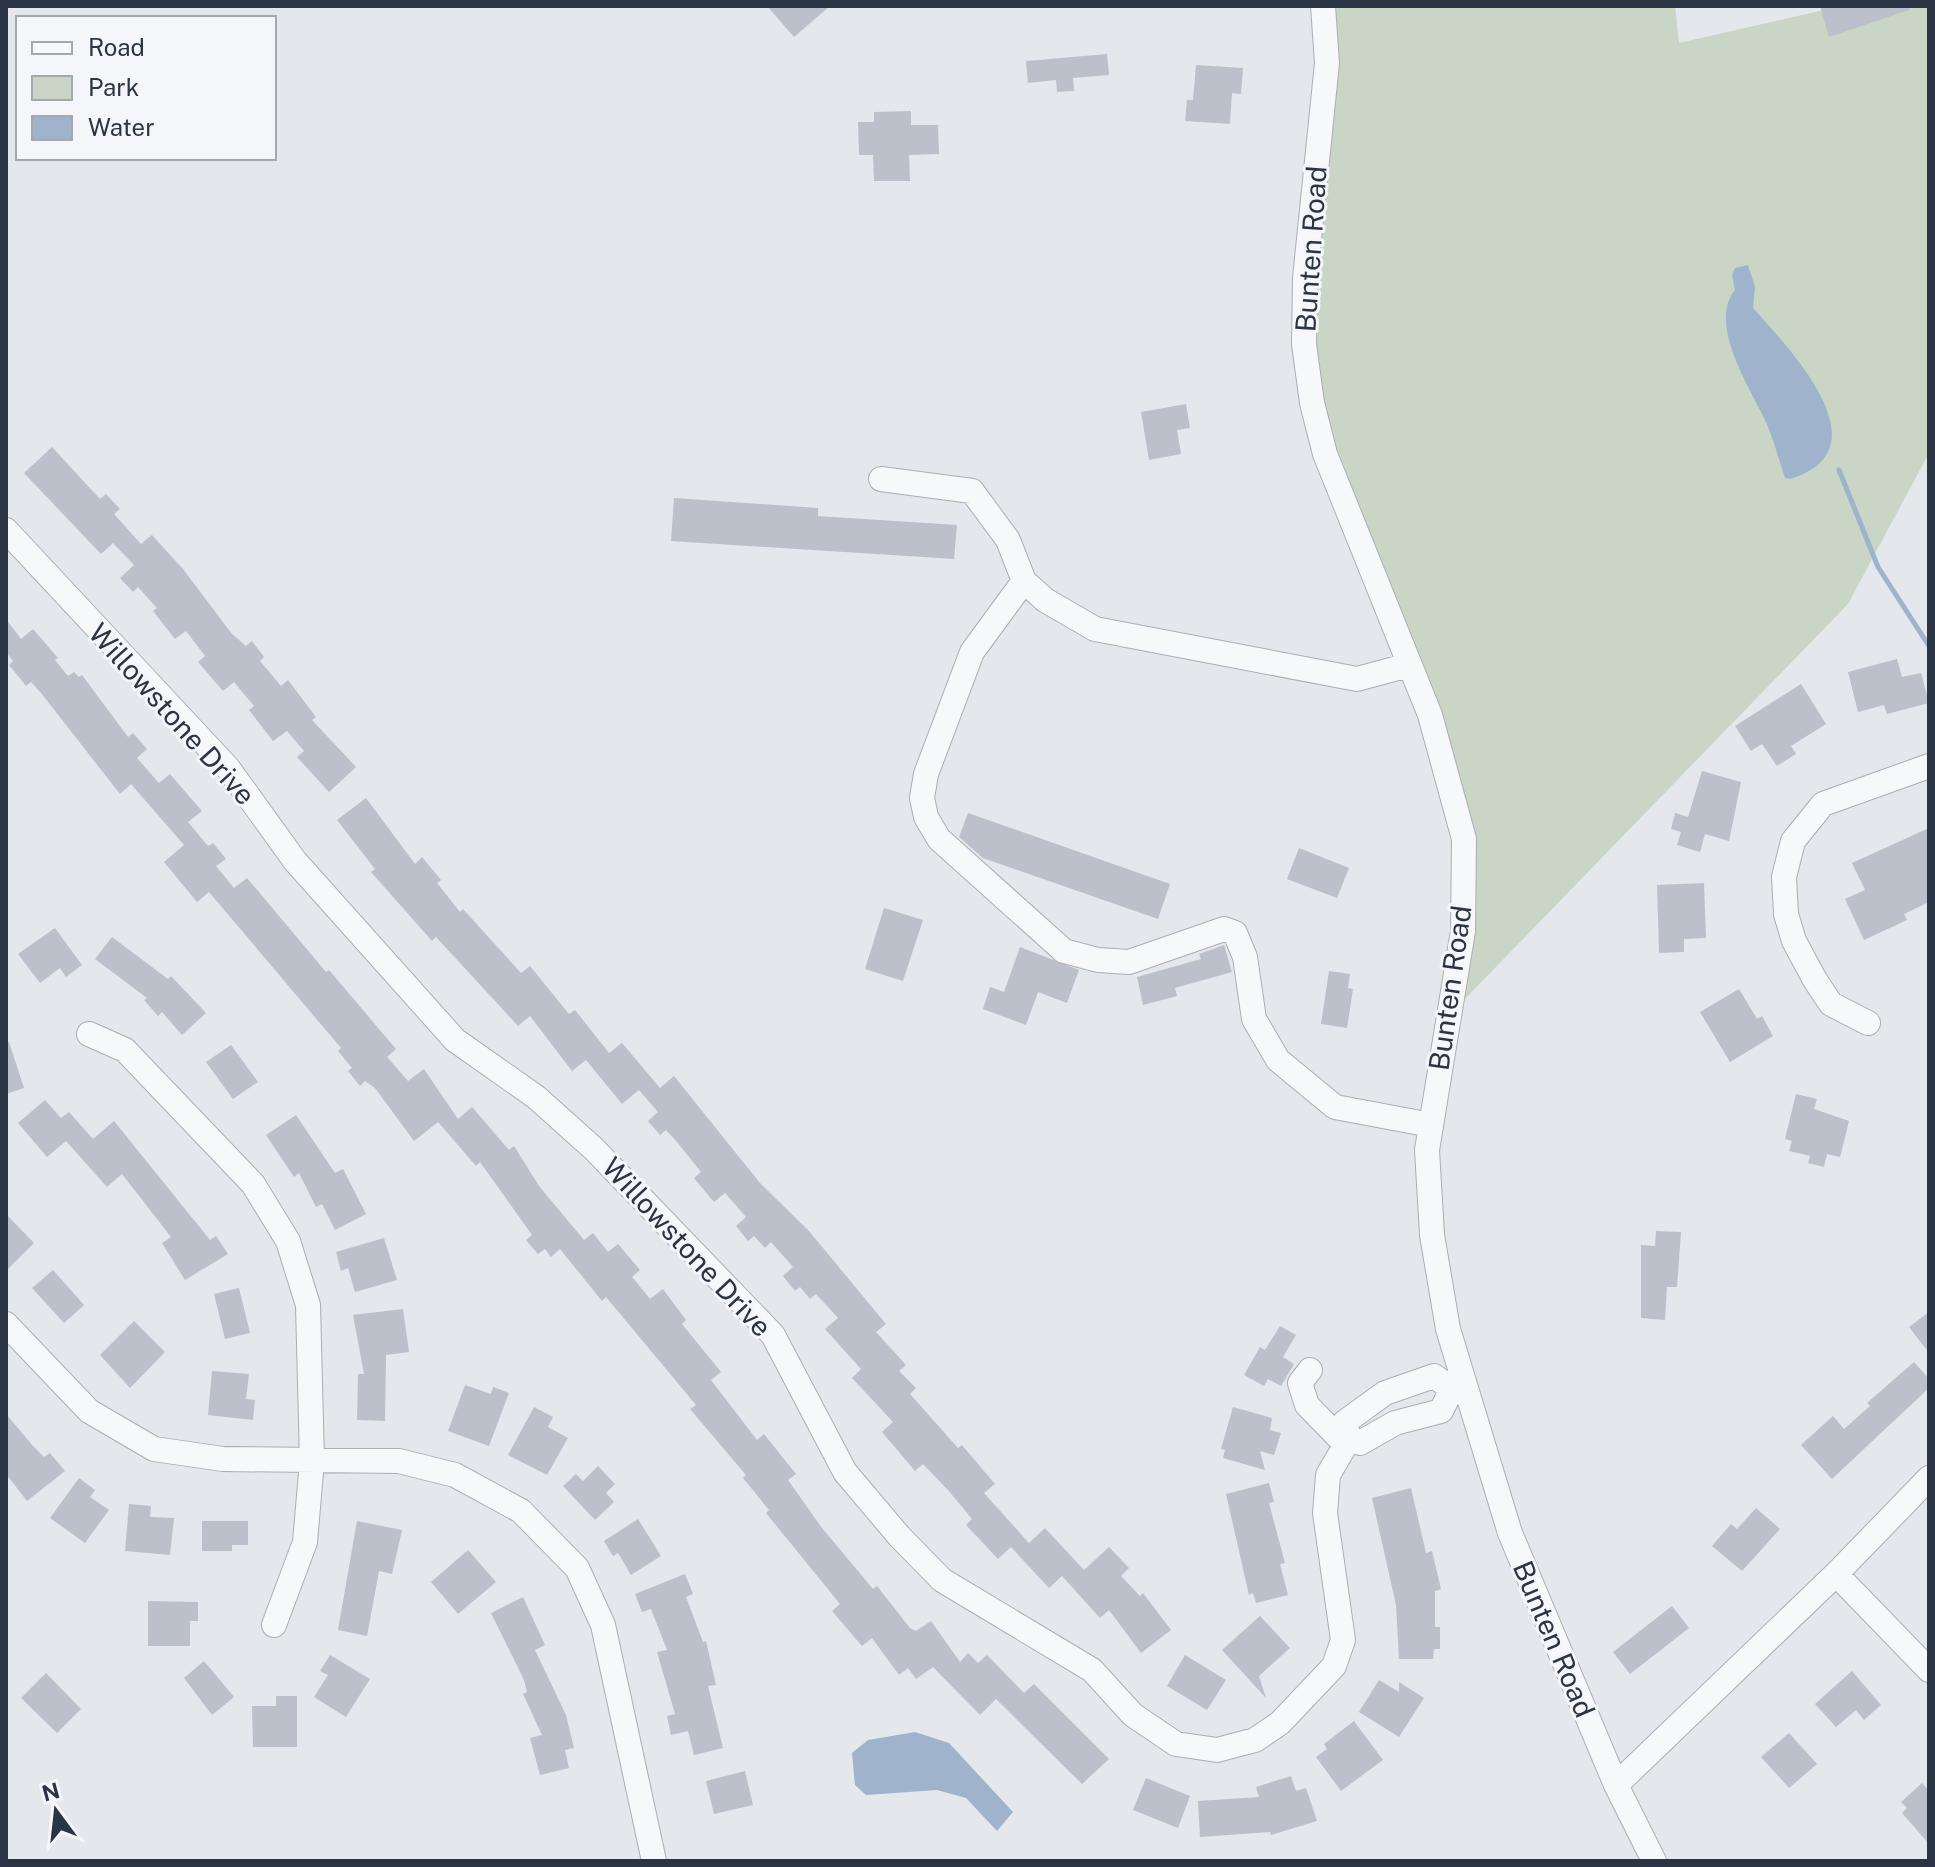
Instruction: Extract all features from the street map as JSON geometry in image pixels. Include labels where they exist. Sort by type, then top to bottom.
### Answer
[{"type":"street","name":"Bunten Road","points":[[1323,6],[1327,63],[1305,278],[1304,344],[1312,403],[1325,454],[1430,715],[1464,839],[1463,931],[1427,1150],[1432,1235],[1458,1388],[1510,1533],[1616,1785],[1654,1861]]},
{"type":"street","points":[[881,479],[972,491],[1008,540],[1024,581],[1045,600],[1095,629],[1357,679],[1409,665]]},
{"type":"street","name":"Willowstone Drive","points":[[6,530],[228,768],[295,861],[455,1040],[536,1097],[594,1149],[773,1335],[845,1472],[899,1536],[942,1580],[1092,1670],[1133,1715],[1176,1744],[1217,1750],[1255,1740],[1280,1723],[1334,1666],[1343,1640],[1325,1513],[1328,1475],[1347,1441],[1345,1422],[1385,1393],[1434,1376],[1458,1388]]},
{"type":"street","points":[[1024,581],[972,652],[926,774],[922,798],[926,817],[939,839],[1064,951],[1098,960],[1129,962],[1224,929],[1235,933],[1245,957],[1254,1019],[1278,1060],[1335,1107],[1431,1125]]},
{"type":"street","points":[[1868,1023],[1831,1004],[1815,980],[1794,941],[1786,914],[1784,877],[1793,841],[1823,804],[1929,766]]},
{"type":"street","points":[[89,1034],[125,1050],[253,1184],[288,1241],[308,1305],[312,1461],[305,1542],[274,1625]]},
{"type":"street","points":[[6,1324],[89,1411],[154,1449],[223,1459],[399,1461],[455,1475],[521,1511],[577,1568],[603,1625],[654,1861]]},
{"type":"street","points":[[1310,1370],[1300,1383],[1307,1405],[1347,1441],[1360,1443],[1387,1427],[1441,1411],[1458,1388]]},
{"type":"street","points":[[1373,1402],[1387,1427]]},
{"type":"street","points":[[1616,1785],[1836,1574],[1929,1478]]},
{"type":"street","points":[[1836,1574],[1929,1670]]},
{"type":"green space","points":[[1312,6],[1675,6],[1679,43],[1841,6],[1929,6],[1929,453],[1848,604],[1457,1007],[1477,841],[1334,493],[1313,324],[1325,185]]},
{"type":"water","points":[[1748,265],[1755,287],[1753,308],[1807,372],[1822,398],[1831,423],[1830,446],[1818,465],[1790,479],[1785,478],[1767,425],[1733,354],[1728,336],[1728,304],[1735,290],[1732,275],[1735,268]]},
{"type":"water","points":[[915,1732],[949,1743],[1013,1812],[997,1831],[966,1798],[937,1790],[866,1795],[855,1785],[852,1753],[868,1740]]},
{"type":"building","points":[[767,6],[830,6],[794,37]]},
{"type":"building","points":[[1820,6],[1909,6],[1909,10],[1829,37]]},
{"type":"building","points":[[1107,54],[1109,75],[1073,78],[1074,91],[1057,92],[1056,80],[1028,83],[1026,61]]},
{"type":"building","points":[[1196,65],[1243,68],[1241,94],[1232,93],[1230,124],[1185,121],[1187,100],[1193,100]]},
{"type":"building","points":[[911,111],[911,125],[938,125],[939,154],[909,155],[910,181],[874,181],[873,155],[859,155],[858,122],[874,122],[874,112]]},
{"type":"building","points":[[1186,404],[1190,428],[1177,430],[1181,454],[1149,460],[1141,412]]},
{"type":"building","points":[[52,447],[100,499],[106,494],[120,509],[114,514],[141,544],[152,535],[183,569],[232,634],[246,646],[252,641],[264,657],[260,661],[281,686],[288,680],[316,717],[312,720],[356,767],[329,792],[297,757],[304,751],[287,731],[273,741],[249,710],[254,706],[234,682],[223,691],[198,662],[205,656],[186,631],[175,639],[153,611],[157,608],[138,587],[133,592],[120,578],[134,565],[113,543],[101,554],[24,473]]},
{"type":"building","points":[[674,498],[818,508],[818,516],[957,525],[954,559],[671,541]]},
{"type":"building","points":[[6,619],[21,639],[33,629],[58,658],[55,660],[68,676],[74,672],[79,677],[82,675],[128,737],[133,733],[147,749],[137,758],[159,783],[170,774],[202,811],[188,822],[208,846],[213,843],[226,859],[216,866],[234,888],[247,878],[396,1049],[387,1057],[408,1081],[424,1069],[458,1119],[472,1107],[509,1150],[514,1146],[539,1186],[584,1240],[593,1233],[608,1252],[618,1244],[640,1270],[632,1277],[650,1299],[663,1289],[686,1320],[682,1324],[721,1372],[711,1380],[757,1440],[764,1434],[796,1474],[788,1480],[822,1528],[873,1589],[877,1586],[910,1628],[916,1631],[931,1621],[960,1662],[968,1653],[978,1663],[987,1655],[1024,1693],[1034,1684],[1109,1759],[1082,1784],[996,1699],[980,1715],[933,1667],[916,1679],[908,1668],[899,1675],[872,1638],[862,1646],[832,1611],[840,1604],[766,1513],[769,1510],[743,1478],[746,1475],[690,1409],[696,1405],[606,1297],[602,1301],[560,1249],[551,1257],[545,1249],[538,1254],[526,1240],[532,1235],[480,1162],[476,1166],[438,1122],[414,1141],[375,1088],[365,1081],[360,1086],[348,1071],[352,1068],[338,1051],[341,1048],[209,892],[197,902],[164,862],[184,845],[131,784],[120,794],[41,693],[31,682],[26,686],[9,665],[13,661],[6,652]]},
{"type":"building","points":[[1897,659],[1902,677],[1921,673],[1929,703],[1887,714],[1884,705],[1858,712],[1848,672]]},
{"type":"building","points":[[1801,684],[1826,724],[1791,746],[1796,754],[1777,766],[1762,744],[1751,751],[1735,726]]},
{"type":"building","points":[[1702,771],[1741,782],[1729,841],[1705,834],[1700,852],[1677,845],[1681,832],[1671,829],[1675,813],[1688,817]]},
{"type":"building","points":[[366,798],[415,864],[422,857],[441,880],[437,883],[460,912],[463,909],[521,973],[530,966],[569,1014],[575,1010],[609,1053],[622,1043],[660,1088],[674,1076],[760,1183],[809,1231],[886,1324],[876,1332],[906,1365],[899,1371],[916,1388],[910,1394],[958,1448],[962,1445],[995,1484],[984,1493],[1029,1543],[1045,1528],[1084,1570],[1109,1547],[1129,1568],[1121,1576],[1140,1596],[1143,1593],[1171,1630],[1141,1653],[1109,1610],[1100,1618],[1062,1576],[1049,1588],[1011,1547],[998,1559],[966,1525],[972,1519],[948,1490],[923,1464],[915,1471],[882,1432],[893,1422],[852,1378],[861,1369],[825,1329],[838,1318],[816,1294],[810,1299],[800,1287],[795,1291],[783,1276],[793,1267],[771,1242],[765,1248],[754,1236],[748,1241],[736,1226],[746,1217],[725,1193],[714,1202],[694,1178],[701,1172],[677,1142],[666,1130],[660,1135],[648,1121],[658,1112],[639,1090],[622,1104],[586,1060],[572,1071],[530,1016],[518,1026],[436,937],[432,941],[371,872],[375,869],[337,820]]},
{"type":"building","points":[[968,813],[1170,884],[1158,919],[983,858],[959,837]]},
{"type":"building","points":[[1929,828],[1929,902],[1904,914],[1907,920],[1864,940],[1845,899],[1865,890],[1852,863]]},
{"type":"building","points":[[1299,848],[1349,868],[1337,898],[1287,879]]},
{"type":"building","points":[[1704,883],[1706,938],[1684,939],[1684,952],[1659,953],[1657,885]]},
{"type":"building","points":[[884,908],[923,920],[903,981],[865,969]]},
{"type":"building","points":[[55,928],[82,965],[66,977],[60,968],[40,983],[18,954]]},
{"type":"building","points":[[112,937],[168,979],[171,976],[206,1013],[182,1035],[162,1012],[158,1016],[144,1000],[147,998],[95,959]]},
{"type":"building","points":[[1224,945],[1232,972],[1175,988],[1177,996],[1143,1005],[1137,977],[1201,959],[1199,954]]},
{"type":"building","points":[[1020,947],[1079,970],[1067,1003],[1038,992],[1026,1025],[983,1009],[990,987],[1004,992]]},
{"type":"building","points":[[1329,971],[1350,974],[1348,988],[1353,989],[1347,1028],[1321,1024]]},
{"type":"building","points":[[1739,989],[1757,1019],[1762,1016],[1773,1036],[1730,1062],[1700,1012]]},
{"type":"building","points":[[9,1042],[24,1088],[6,1094],[6,1043]]},
{"type":"building","points":[[231,1045],[258,1082],[233,1099],[206,1062]]},
{"type":"building","points":[[1796,1094],[1817,1099],[1814,1109],[1849,1121],[1840,1157],[1827,1154],[1824,1167],[1808,1163],[1810,1156],[1789,1151],[1792,1141],[1785,1139]]},
{"type":"building","points":[[45,1100],[61,1118],[69,1112],[93,1139],[114,1121],[210,1240],[216,1236],[228,1254],[185,1280],[162,1243],[171,1237],[122,1174],[107,1187],[66,1141],[47,1157],[18,1123]]},
{"type":"building","points":[[296,1115],[335,1173],[343,1169],[366,1214],[335,1230],[322,1204],[316,1207],[299,1173],[294,1177],[266,1135]]},
{"type":"building","points":[[6,1214],[34,1243],[6,1271]]},
{"type":"building","points":[[1656,1231],[1681,1232],[1677,1287],[1667,1287],[1665,1320],[1641,1318],[1641,1245],[1655,1246]]},
{"type":"building","points":[[384,1238],[397,1280],[355,1292],[348,1268],[341,1271],[336,1252]]},
{"type":"building","points":[[53,1270],[84,1305],[64,1323],[32,1288]]},
{"type":"building","points":[[239,1288],[250,1333],[225,1339],[214,1294]]},
{"type":"building","points":[[403,1309],[409,1352],[386,1355],[385,1421],[357,1420],[358,1374],[364,1374],[353,1315]]},
{"type":"building","points":[[1929,1312],[1929,1353],[1909,1327]]},
{"type":"building","points":[[134,1321],[165,1352],[130,1388],[100,1355]]},
{"type":"building","points":[[1280,1326],[1296,1335],[1283,1357],[1294,1364],[1281,1386],[1268,1379],[1264,1386],[1244,1375],[1260,1347],[1265,1350]]},
{"type":"building","points":[[1914,1362],[1929,1379],[1929,1388],[1832,1479],[1801,1445],[1833,1416],[1844,1429],[1870,1406],[1867,1403]]},
{"type":"building","points":[[212,1371],[249,1374],[246,1399],[255,1400],[253,1420],[208,1415]]},
{"type":"building","points":[[465,1385],[491,1394],[493,1387],[509,1393],[489,1446],[448,1431]]},
{"type":"building","points":[[534,1407],[553,1417],[548,1427],[568,1438],[547,1475],[508,1455]]},
{"type":"building","points":[[1233,1407],[1272,1418],[1270,1430],[1281,1433],[1274,1455],[1260,1451],[1265,1470],[1223,1458],[1225,1450],[1221,1449]]},
{"type":"building","points":[[6,1414],[44,1457],[50,1453],[65,1471],[27,1501],[6,1474]]},
{"type":"building","points":[[598,1466],[615,1484],[606,1493],[614,1502],[595,1520],[563,1486],[576,1474],[583,1481]]},
{"type":"building","points":[[79,1478],[95,1490],[90,1497],[109,1510],[85,1543],[50,1518]]},
{"type":"building","points":[[1269,1483],[1274,1502],[1269,1503],[1285,1563],[1280,1564],[1288,1595],[1256,1603],[1253,1593],[1249,1595],[1226,1494]]},
{"type":"building","points":[[1411,1488],[1426,1553],[1432,1551],[1441,1589],[1435,1591],[1435,1627],[1440,1627],[1440,1649],[1434,1649],[1433,1659],[1399,1659],[1396,1605],[1372,1498]]},
{"type":"building","points":[[129,1504],[151,1506],[150,1517],[174,1518],[170,1555],[125,1551]]},
{"type":"building","points":[[1756,1508],[1780,1529],[1742,1571],[1712,1546],[1731,1524],[1737,1529]]},
{"type":"building","points":[[638,1519],[661,1556],[631,1575],[618,1553],[613,1556],[604,1541]]},
{"type":"building","points":[[202,1521],[248,1521],[248,1545],[232,1545],[232,1551],[202,1551]]},
{"type":"building","points":[[357,1521],[402,1530],[392,1574],[379,1571],[367,1636],[338,1630]]},
{"type":"building","points":[[468,1550],[496,1582],[458,1614],[431,1582]]},
{"type":"building","points":[[685,1574],[693,1594],[686,1597],[703,1642],[706,1641],[716,1685],[708,1686],[723,1748],[694,1755],[688,1731],[671,1735],[667,1716],[675,1714],[657,1652],[667,1650],[651,1609],[642,1612],[635,1594]]},
{"type":"building","points":[[523,1597],[545,1645],[535,1650],[566,1715],[574,1748],[565,1750],[569,1768],[540,1775],[530,1738],[542,1735],[523,1694],[527,1692],[524,1680],[491,1613]]},
{"type":"building","points":[[148,1601],[198,1602],[198,1621],[190,1621],[190,1646],[148,1646]]},
{"type":"building","points":[[1672,1606],[1689,1628],[1630,1674],[1613,1652]]},
{"type":"building","points":[[1260,1616],[1290,1648],[1259,1676],[1266,1698],[1222,1650]]},
{"type":"building","points":[[330,1655],[370,1679],[346,1717],[314,1697],[328,1675],[320,1671]]},
{"type":"building","points":[[1185,1655],[1226,1680],[1207,1710],[1167,1686]]},
{"type":"building","points":[[204,1661],[234,1697],[212,1715],[184,1678]]},
{"type":"building","points":[[1852,1671],[1881,1705],[1864,1720],[1856,1710],[1836,1727],[1815,1704]]},
{"type":"building","points":[[46,1673],[81,1709],[57,1733],[21,1698]]},
{"type":"building","points":[[1379,1680],[1399,1692],[1399,1682],[1424,1698],[1399,1737],[1359,1712]]},
{"type":"building","points":[[276,1696],[297,1696],[297,1747],[253,1747],[252,1706],[276,1706]]},
{"type":"building","points":[[1354,1721],[1383,1760],[1341,1791],[1316,1757],[1327,1749],[1324,1744]]},
{"type":"building","points":[[1789,1733],[1817,1764],[1789,1788],[1761,1757]]},
{"type":"building","points":[[745,1771],[753,1805],[714,1814],[706,1781]]},
{"type":"building","points":[[1291,1776],[1296,1791],[1306,1788],[1317,1821],[1271,1835],[1270,1832],[1200,1837],[1198,1801],[1259,1797],[1256,1787]]},
{"type":"building","points":[[1146,1778],[1190,1796],[1178,1828],[1133,1810]]},
{"type":"building","points":[[1922,1783],[1929,1791],[1929,1844],[1902,1813],[1907,1808],[1901,1802]]},
{"type":"waterway","points":[[1839,470],[1878,567],[1929,646]]}]
